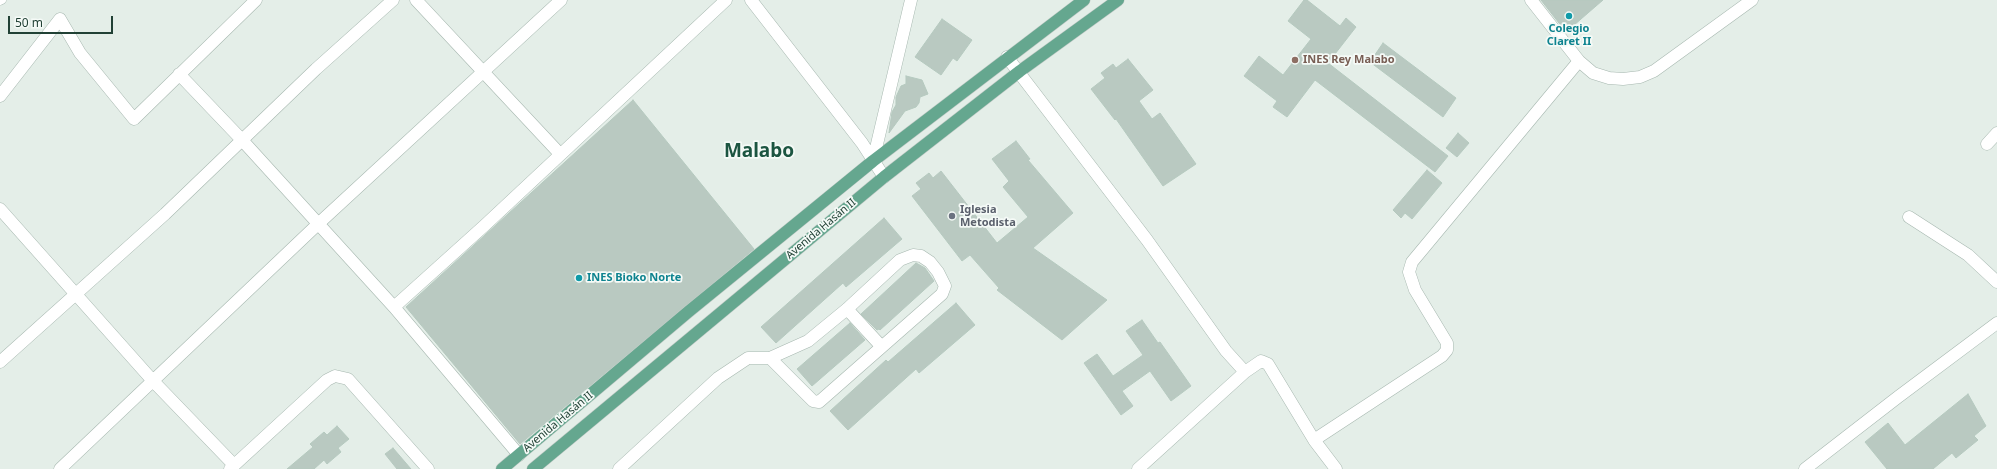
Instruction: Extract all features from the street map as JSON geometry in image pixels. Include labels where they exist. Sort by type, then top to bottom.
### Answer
[{"type":"main road","name":"Avenida Hasán II","points":[[502,469],[688,312],[872,161],[1084,0]]},
{"type":"main road","name":"Avenida Hasán II","points":[[533,469],[884,177],[1020,71],[1118,0]]},
{"type":"street","points":[[0,96],[60,19],[80,53],[134,119],[256,0]]},
{"type":"street","points":[[0,362],[165,214],[316,69],[393,0]]},
{"type":"street","points":[[416,0],[560,154]]},
{"type":"street","points":[[60,469],[318,224],[561,0]]},
{"type":"street","points":[[394,307],[484,226],[726,0]]},
{"type":"street","points":[[751,0],[862,143],[872,161],[884,177]]},
{"type":"street","points":[[872,161],[911,0]]},
{"type":"street","points":[[1531,0],[1579,61],[1593,72],[1609,78],[1623,80],[1640,77],[1654,71],[1674,58],[1752,0]]},
{"type":"street","points":[[1007,57],[1020,71],[1147,240],[1226,350],[1245,372]]},
{"type":"street","points":[[1314,440],[1442,356],[1447,350],[1447,344],[1414,290],[1409,272],[1412,262],[1579,61]]},
{"type":"street","points":[[179,74],[242,140],[394,307],[519,455]]},
{"type":"street","points":[[1987,144],[1997,133]]},
{"type":"street","points":[[0,209],[153,381],[232,467],[326,380],[335,376],[348,379],[428,469]]},
{"type":"street","points":[[1909,217],[1968,255],[1997,282]]},
{"type":"street","points":[[618,469],[718,378],[748,358],[770,358],[808,340],[847,309],[900,260],[913,255],[921,256],[930,262],[938,272],[945,286],[942,294],[881,346],[825,398],[818,402],[813,401],[770,358]]},
{"type":"street","points":[[847,309],[881,346]]},
{"type":"street","points":[[1805,469],[1997,323]]},
{"type":"street","points":[[1138,469],[1245,372],[1261,361],[1268,364],[1314,440],[1336,469]]},
{"type":"building","points":[[1304,0],[1307,0],[1340,26],[1346,18],[1356,27],[1328,63],[1448,156],[1435,172],[1315,80],[1287,117],[1273,107],[1277,101],[1244,76],[1259,56],[1283,75],[1311,39],[1288,21]]},
{"type":"building","name":"Colegio Claret II","points":[[1541,0],[1603,0],[1566,32]]},
{"type":"building","points":[[942,19],[972,40],[957,61],[953,58],[941,75],[915,57]]},
{"type":"building","points":[[1383,43],[1456,98],[1443,117],[1370,62]]},
{"type":"building","points":[[1128,59],[1153,90],[1139,101],[1152,119],[1160,113],[1196,164],[1163,186],[1116,119],[1115,120],[1091,89],[1105,78],[1101,73],[1113,64],[1116,68]]},
{"type":"building","points":[[906,76],[922,80],[928,94],[920,97],[919,103],[916,107],[905,111],[889,133],[892,112],[896,105],[896,97],[901,86],[906,84]]},
{"type":"building","name":"INES Bioko Norte","points":[[633,100],[754,249],[520,444],[406,307]]},
{"type":"building","points":[[1458,133],[1469,143],[1457,157],[1446,148]]},
{"type":"building","points":[[1016,141],[1030,159],[1028,160],[1073,213],[1033,248],[1107,300],[1062,340],[997,290],[999,288],[970,255],[962,261],[912,196],[921,189],[916,183],[929,173],[933,178],[941,171],[997,243],[1028,217],[1003,187],[1009,181],[992,159]]},
{"type":"building","points":[[1427,170],[1442,183],[1412,219],[1405,213],[1401,218],[1393,210]]},
{"type":"building","points":[[884,218],[902,239],[846,287],[843,283],[776,343],[761,327]]},
{"type":"building","points":[[916,263],[925,268],[934,281],[880,330],[877,330],[861,314]]},
{"type":"building","points":[[956,303],[975,325],[919,373],[916,369],[848,430],[830,411],[886,360],[888,362]]},
{"type":"building","points":[[1142,320],[1158,343],[1160,342],[1191,386],[1171,401],[1150,371],[1122,391],[1133,406],[1121,415],[1084,363],[1097,354],[1113,376],[1143,355],[1126,331]]},
{"type":"building","points":[[850,323],[865,340],[812,386],[797,369]]},
{"type":"building","points":[[1968,394],[1986,426],[1974,436],[1978,440],[1956,458],[1952,453],[1933,469],[1887,469],[1865,442],[1888,423],[1905,445]]},
{"type":"building","points":[[337,426],[349,439],[338,448],[341,452],[327,464],[324,460],[314,469],[287,469],[313,447],[310,444],[324,432],[327,435]]},
{"type":"building","points":[[393,448],[411,469],[397,469],[385,454]]},
{"type":"place","name":"Colegio Claret II","points":[[1569,16]]},
{"type":"place","name":"INES Rey Malabo","points":[[1295,60]]},
{"type":"place","name":"Iglesia Metodista","points":[[952,216]]},
{"type":"place","name":"INES Bioko Norte","points":[[579,278]]},
{"type":"district","name":"Malabo","points":[[759,152]]}]
